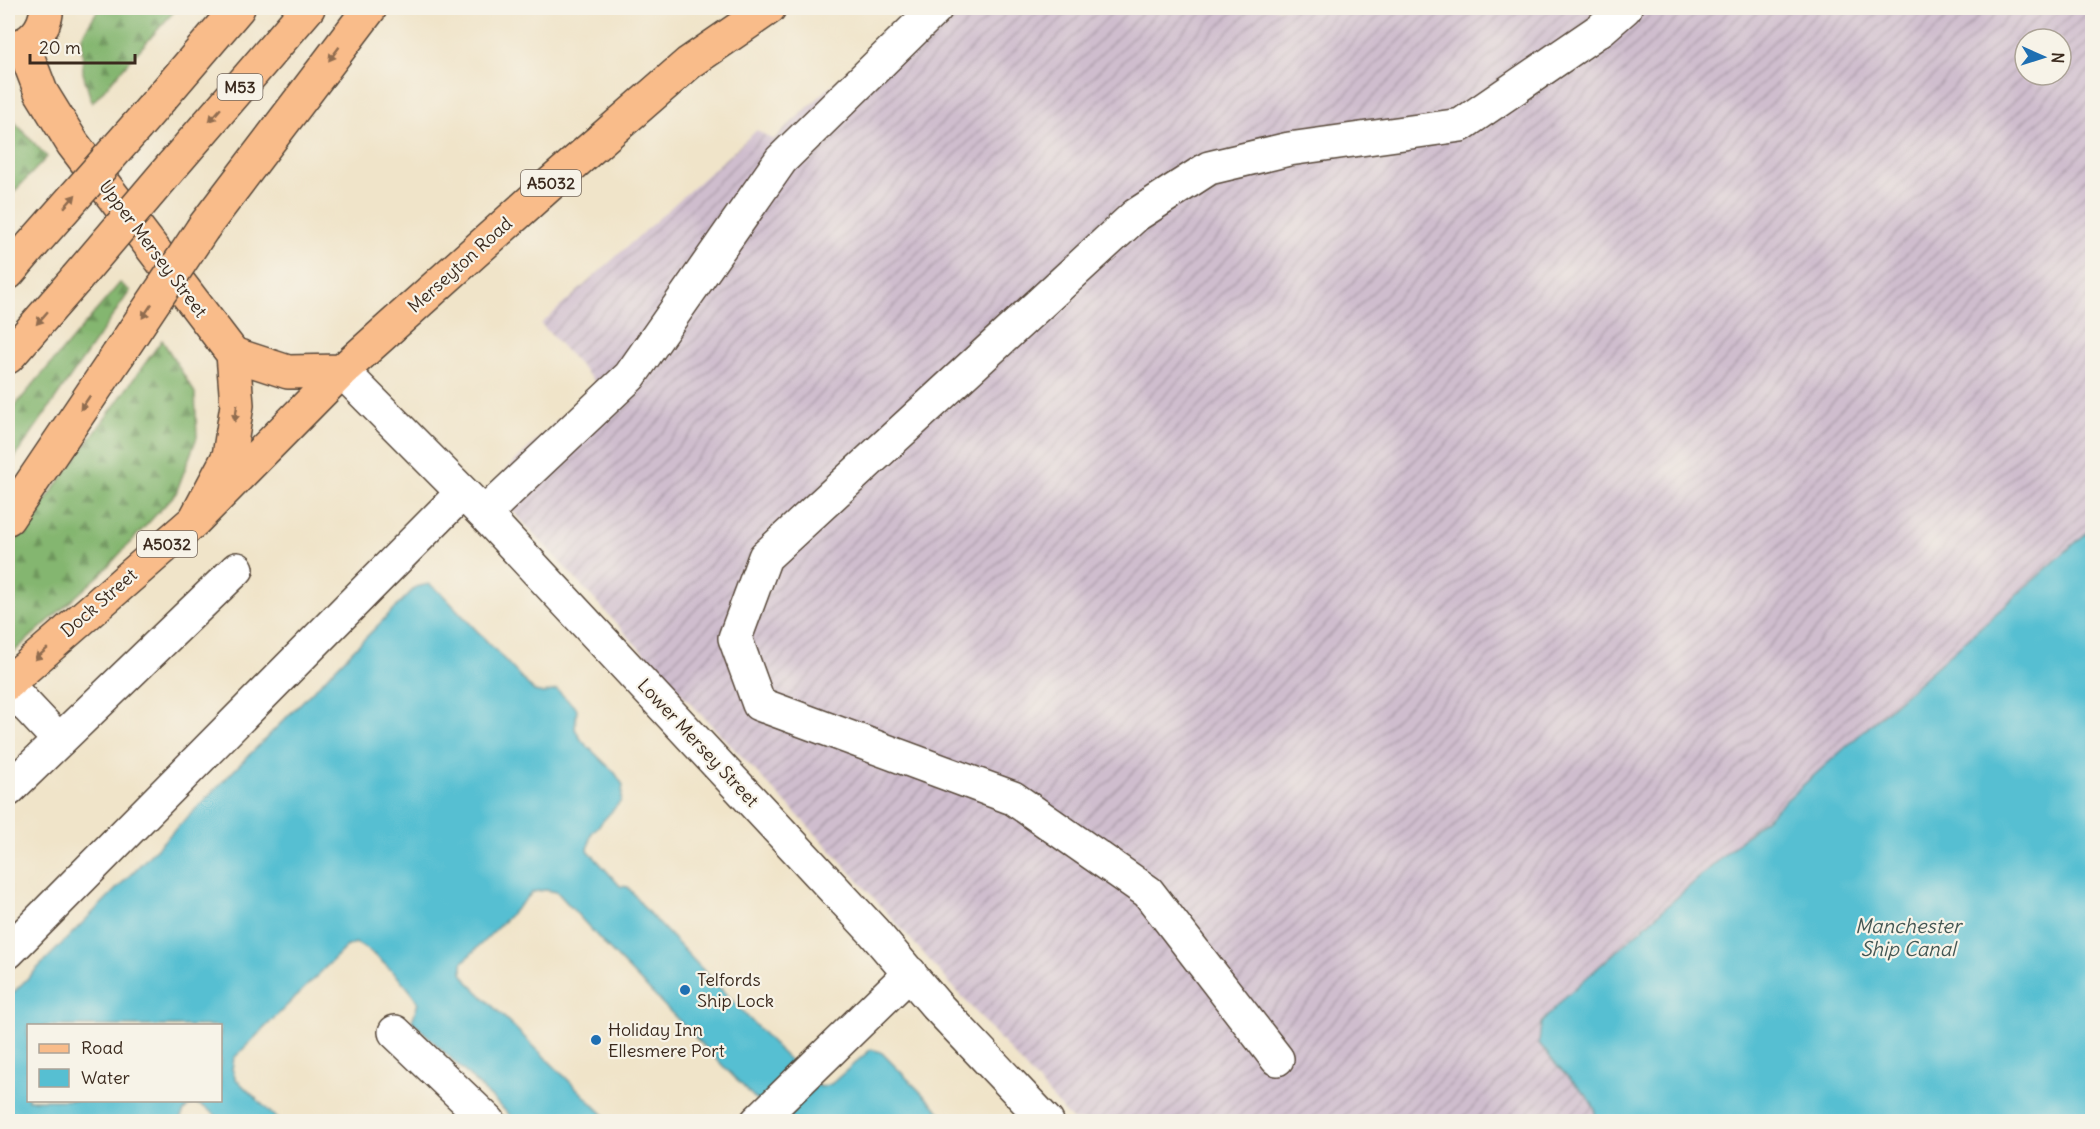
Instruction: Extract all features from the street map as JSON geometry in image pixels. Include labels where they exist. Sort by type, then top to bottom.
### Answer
[{"type":"main road","points":[[15,46],[33,39],[41,30],[47,8]]},
{"type":"main road","points":[[8,273],[238,8]]},
{"type":"main road","name":"M53","points":[[8,357],[308,8]]},
{"type":"main road","points":[[8,518],[203,228],[370,8]]},
{"type":"main road","name":"Merseyton Road","points":[[195,520],[342,371],[548,186],[689,63],[770,8]]},
{"type":"main road","name":"Upper Mersey Street","points":[[15,46],[73,144],[233,354]]},
{"type":"main road","points":[[8,267],[32,245]]},
{"type":"main road","points":[[233,354],[288,372],[342,371]]},
{"type":"main road","name":"Dock Street","points":[[8,685],[195,520],[229,456],[237,405],[233,354]]},
{"type":"street","points":[[8,952],[473,503],[630,376],[781,160],[936,8]]},
{"type":"street","points":[[1277,1059],[1148,892],[1013,798],[759,704],[735,638],[765,556],[1136,215],[1209,168],[1289,149],[1461,124],[1601,29],[1625,8]]},
{"type":"street","name":"Lower Mersey Street","points":[[342,371],[473,503],[869,936],[910,973],[936,1005],[1047,1122]]},
{"type":"street","points":[[8,790],[237,569]]},
{"type":"street","points":[[8,685],[60,740]]},
{"type":"street","points":[[758,1122],[910,973]]},
{"type":"street","points":[[395,1032],[489,1122]]},
{"type":"shaded area","points":[[915,8],[2092,8],[2092,529],[1565,997],[1541,1023],[1539,1043],[1557,1066],[1587,1096],[1595,1109],[1595,1121],[1073,1121],[831,850],[673,685],[490,486],[596,383],[541,324],[757,130],[773,140]]},
{"type":"green space","points":[[99,8],[177,8],[92,103],[83,73],[82,36]]},
{"type":"green space","points":[[8,115],[47,157],[8,198]]},
{"type":"green space","points":[[120,283],[130,291],[8,467],[8,414]]},
{"type":"green space","points":[[162,340],[195,393],[197,437],[176,493],[101,574],[8,657],[8,552]]},
{"type":"water","name":"Manchester Ship Canal","points":[[2092,528],[2092,1121],[1595,1121],[1595,1109],[1587,1096],[1557,1066],[1539,1043],[1541,1023],[1565,997]]},
{"type":"water","points":[[429,584],[442,594],[534,691],[543,693],[557,690],[577,709],[575,729],[582,741],[615,773],[623,785],[621,801],[591,834],[588,850],[620,886],[628,887],[646,910],[813,1083],[821,1087],[831,1084],[871,1049],[881,1052],[949,1121],[777,1121],[608,948],[557,892],[545,890],[533,892],[462,963],[462,973],[468,982],[610,1121],[516,1121],[412,1021],[418,1003],[414,996],[381,961],[355,943],[346,947],[234,1058],[232,1069],[236,1079],[279,1121],[222,1121],[204,1107],[193,1105],[183,1112],[180,1121],[8,1122],[8,998],[416,587]]},
{"type":"place","name":"Telfords Ship Lock","points":[[685,990]]},
{"type":"place","name":"Holiday Inn Ellesmere Port","points":[[596,1040]]}]
